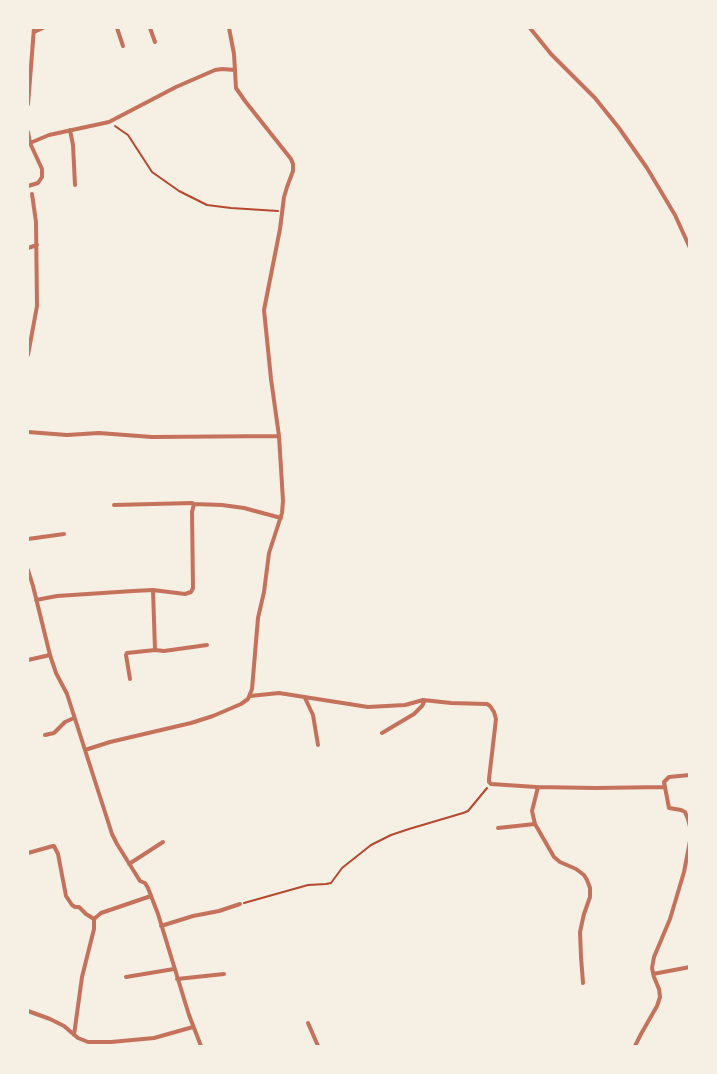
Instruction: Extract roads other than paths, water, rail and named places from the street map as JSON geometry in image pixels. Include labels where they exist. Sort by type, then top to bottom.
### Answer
[{"type":"street","points":[[28,104],[34,30],[43,28]]},
{"type":"street","points":[[117,28],[123,46]]},
{"type":"street","points":[[150,28],[155,42]]},
{"type":"street","points":[[85,750],[213,716],[241,704],[248,699],[252,689],[258,618],[264,592],[269,553],[281,518],[283,501],[279,436],[264,310],[280,229],[284,197],[293,171],[293,164],[236,88],[229,28]]},
{"type":"street","points":[[530,28],[551,54],[595,98],[619,128],[647,168],[675,215],[690,248]]},
{"type":"street","points":[[30,143],[49,135],[109,122],[176,87],[216,70],[235,70]]},
{"type":"street","points":[[70,130],[73,145],[75,185]]},
{"type":"street","points":[[28,132],[30,143],[42,169],[42,177],[38,183],[28,186]]},
{"type":"street","points":[[28,355],[37,306],[36,222],[32,194]]},
{"type":"street","points":[[28,248],[36,245]]},
{"type":"street","points":[[28,432],[67,435],[99,433],[152,437],[279,436]]},
{"type":"street","points":[[36,600],[57,596],[153,590],[185,594],[191,592],[193,588],[192,512],[194,504]]},
{"type":"street","points":[[114,505],[222,504],[281,518]]},
{"type":"street","points":[[28,539],[64,534]]},
{"type":"street","points":[[28,570],[56,673],[67,694],[112,834],[140,881],[145,883],[148,888],[193,1027],[201,1046]]},
{"type":"street","points":[[153,590],[156,650]]},
{"type":"street","points":[[130,679],[127,653],[164,651],[207,645]]},
{"type":"street","points":[[28,660],[50,654]]},
{"type":"street","points":[[250,696],[280,694],[368,707],[405,705],[422,700],[443,703],[483,703],[490,706],[496,719],[489,779],[491,784],[538,787],[664,787]]},
{"type":"street","points":[[305,698],[313,715],[318,745]]},
{"type":"street","points":[[382,733],[414,714],[422,706],[424,702],[422,700]]},
{"type":"street","points":[[45,735],[54,733],[65,722],[74,718]]},
{"type":"street","points":[[690,775],[669,777],[664,782],[669,808],[685,812],[690,827]]},
{"type":"street","points":[[538,787],[532,811],[535,824],[554,857],[584,874],[590,888],[590,897],[580,932],[583,983]]},
{"type":"street","points":[[498,828],[535,824]]},
{"type":"street","points":[[635,1046],[660,997],[652,968],[654,957],[670,919],[684,872],[690,841]]},
{"type":"street","points":[[129,864],[163,842]]},
{"type":"street","points":[[28,853],[54,846],[58,854],[66,896],[72,905],[79,907],[94,919]]},
{"type":"street","points":[[74,1035],[82,977],[94,929],[94,919],[101,913],[151,896]]},
{"type":"street","points":[[161,926],[240,904]]},
{"type":"street","points":[[653,974],[690,967]]},
{"type":"street","points":[[126,977],[174,969]]},
{"type":"street","points":[[177,979],[224,974]]},
{"type":"street","points":[[28,1011],[64,1026],[78,1038],[88,1042],[154,1038],[193,1027]]},
{"type":"street","points":[[308,1023],[318,1046]]}]
